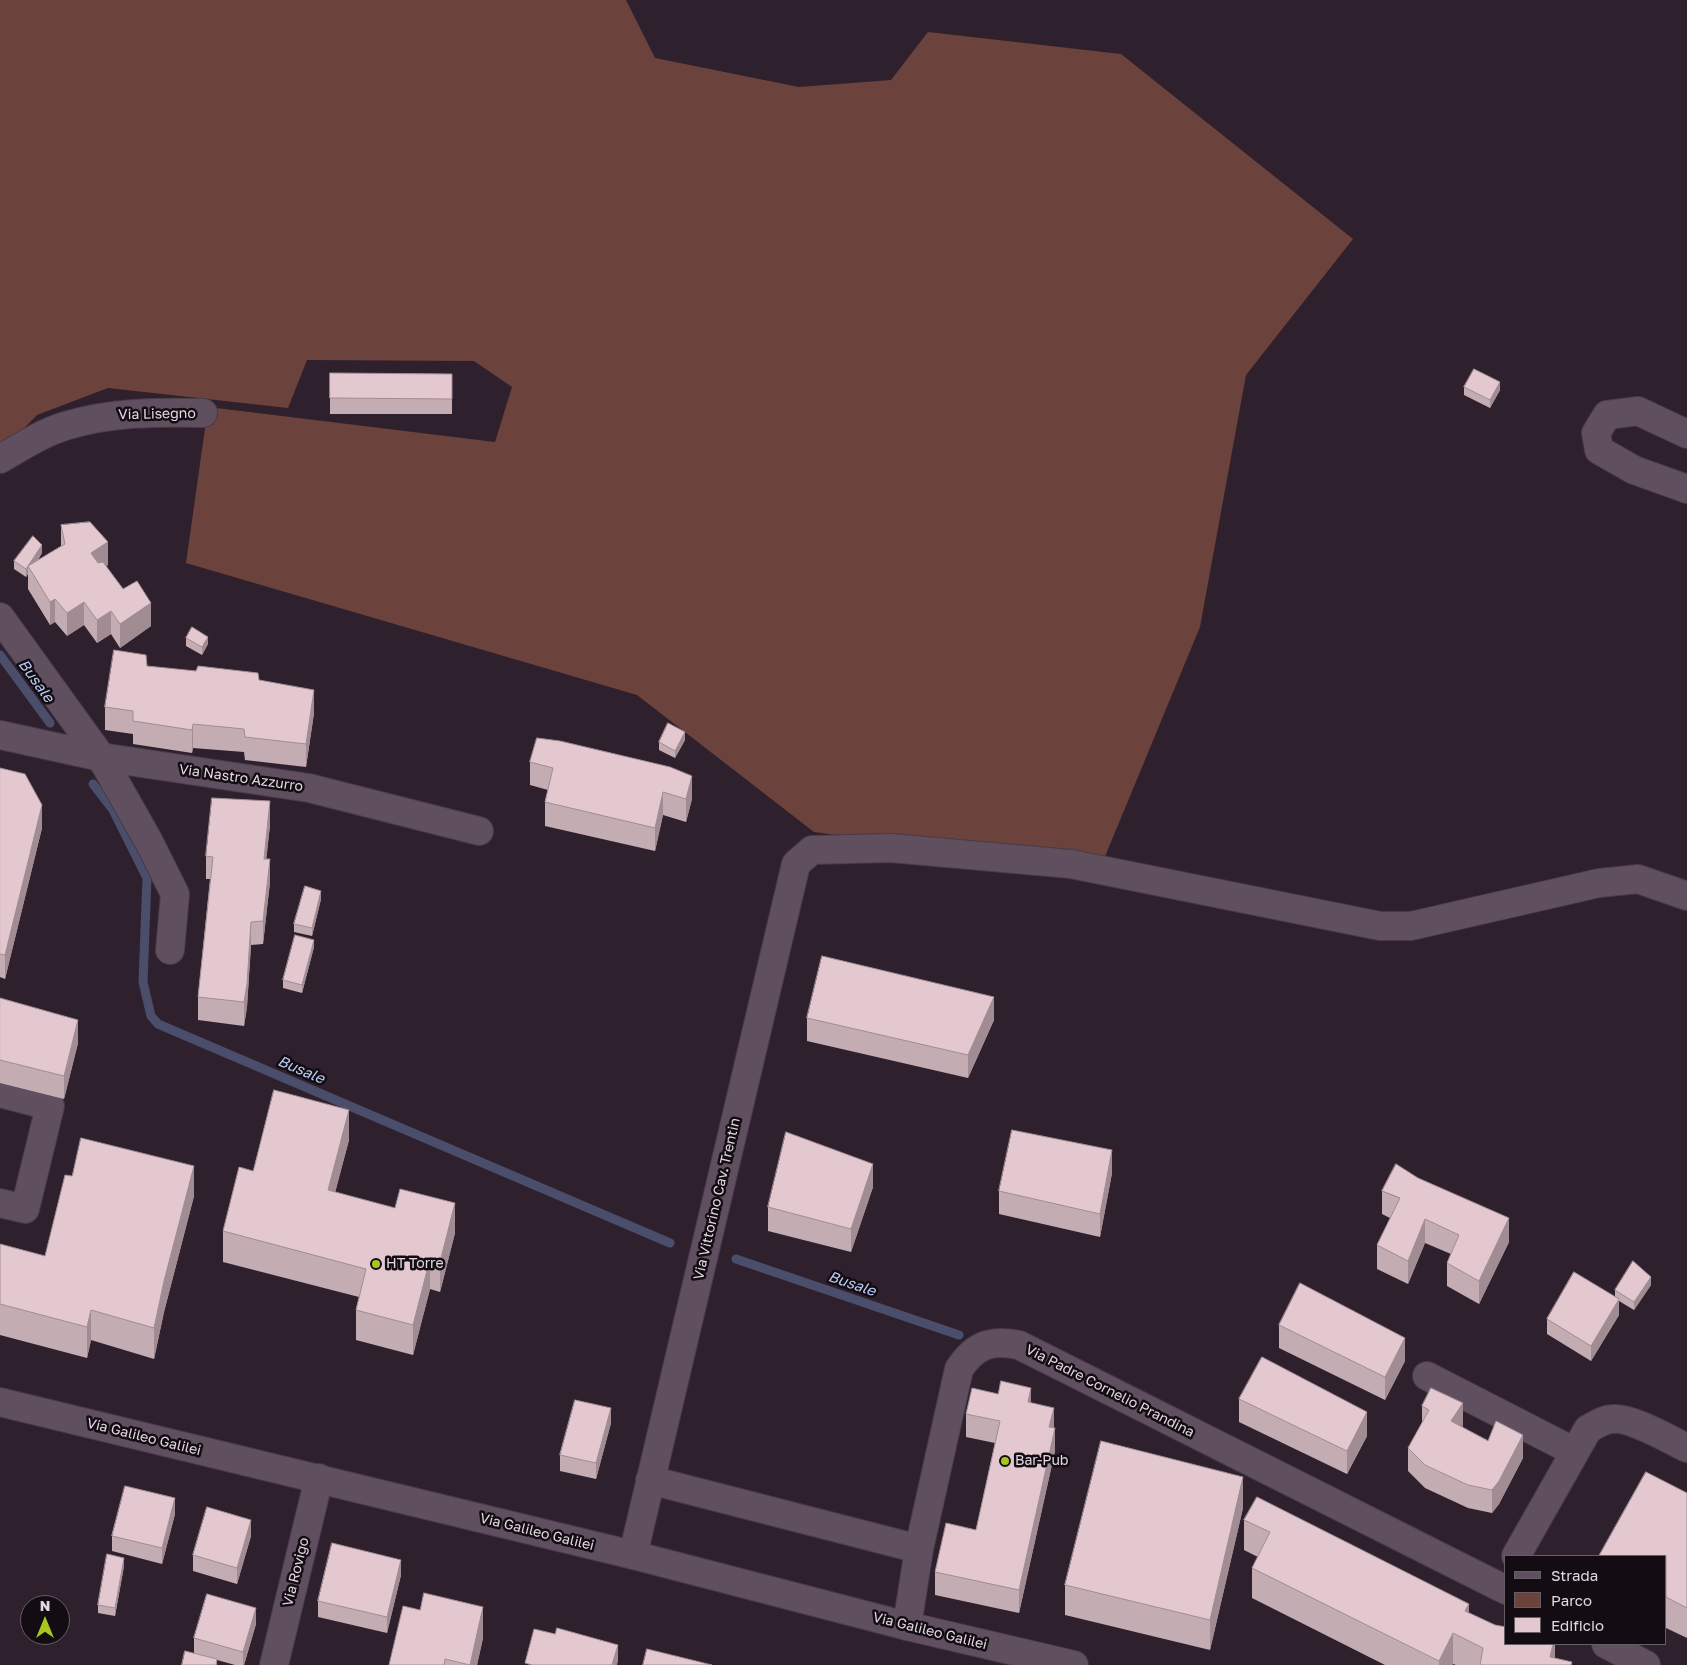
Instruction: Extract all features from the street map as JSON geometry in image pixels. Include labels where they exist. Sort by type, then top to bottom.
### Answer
[{"type":"street","points":[[1687,434],[1638,411],[1607,416],[1596,433],[1599,450],[1634,470],[1687,489]]},
{"type":"street","name":"Via Lisegno","points":[[0,459],[37,438],[65,426],[101,418],[148,412],[203,413]]},
{"type":"street","points":[[0,617],[101,757],[149,842],[175,894],[170,950]]},
{"type":"street","name":"Via Nastro Azzurro","points":[[0,735],[101,757],[309,788],[479,831]]},
{"type":"street","name":"Via Vittorino Cav. Trentin","points":[[633,1555],[796,864],[812,850],[891,848],[1071,864],[1380,926],[1411,926],[1599,883],[1638,879],[1687,896]]},
{"type":"street","points":[[0,1093],[50,1106],[12,1206]]},
{"type":"street","name":"Via Padre Cornelio Prandina","points":[[907,1626],[919,1549],[960,1368],[976,1350],[996,1342],[1008,1342],[1019,1345],[1503,1584]]},
{"type":"street","points":[[1427,1376],[1575,1452]]},
{"type":"street","name":"Via Galileo Galilei","points":[[0,1402],[319,1478],[633,1555],[907,1626],[1074,1665]]},
{"type":"street","points":[[1517,1555],[1588,1430],[1601,1422],[1613,1418],[1625,1419],[1687,1448]]},
{"type":"street","name":"Via Rovigo","points":[[274,1665],[319,1478]]},
{"type":"street","points":[[650,1480],[919,1549]]},
{"type":"street","points":[[1608,1645],[1646,1665]]},
{"type":"green space","points":[[0,0],[626,0],[655,58],[799,87],[891,80],[928,32],[1121,54],[1353,239],[1246,375],[1200,627],[1099,871],[814,832],[637,695],[186,563],[208,407],[495,442],[512,387],[474,361],[307,360],[288,408],[108,388],[37,415],[0,453]]},
{"type":"building","points":[[1474,369],[1500,382],[1490,400],[1464,387]]},
{"type":"building","points":[[330,373],[452,374],[452,399],[330,398]]},
{"type":"building","points":[[90,522],[108,542],[91,553],[98,563],[103,562],[123,589],[137,581],[151,603],[120,624],[111,611],[97,620],[84,602],[67,613],[55,599],[50,602],[28,566],[65,544],[61,525]]},
{"type":"building","points":[[33,536],[42,545],[26,569],[14,561]]},
{"type":"building","points":[[192,627],[208,637],[202,647],[186,638]]},
{"type":"building","points":[[114,650],[146,655],[147,666],[196,671],[198,666],[258,673],[259,680],[314,690],[306,744],[245,737],[244,729],[193,724],[192,730],[133,721],[133,711],[105,707]]},
{"type":"building","points":[[668,723],[685,732],[675,751],[659,742]]},
{"type":"building","points":[[537,738],[560,741],[670,767],[692,776],[686,799],[663,792],[655,828],[545,802],[553,768],[530,762]]},
{"type":"building","points":[[0,768],[25,774],[42,805],[5,955],[0,954]]},
{"type":"building","points":[[212,798],[270,801],[264,859],[270,859],[263,921],[251,922],[244,1002],[198,997],[213,857],[206,856]]},
{"type":"building","points":[[305,886],[321,891],[312,928],[294,924]]},
{"type":"building","points":[[295,935],[314,940],[302,985],[283,980]]},
{"type":"building","points":[[822,956],[994,997],[968,1055],[807,1018]]},
{"type":"building","points":[[0,998],[78,1020],[64,1076],[0,1060]]},
{"type":"building","points":[[274,1090],[349,1110],[328,1190],[395,1208],[400,1189],[455,1203],[440,1262],[430,1259],[413,1325],[356,1310],[366,1269],[223,1231],[239,1167],[253,1171]]},
{"type":"building","points":[[1012,1130],[1112,1150],[1100,1214],[999,1191]]},
{"type":"building","points":[[786,1132],[873,1164],[851,1229],[768,1207]]},
{"type":"building","points":[[81,1138],[194,1166],[164,1281],[154,1328],[91,1310],[87,1327],[0,1304],[0,1244],[45,1256],[65,1175],[72,1176]]},
{"type":"building","points":[[1396,1164],[1418,1178],[1509,1218],[1479,1281],[1447,1263],[1459,1235],[1425,1219],[1408,1261],[1377,1245],[1400,1198],[1382,1191]]},
{"type":"building","points":[[1633,1261],[1651,1277],[1634,1302],[1615,1290]]},
{"type":"building","points":[[1574,1272],[1619,1299],[1591,1346],[1547,1319]]},
{"type":"building","points":[[1300,1283],[1405,1338],[1385,1377],[1279,1325]]},
{"type":"building","points":[[1262,1357],[1367,1412],[1347,1451],[1239,1399]]},
{"type":"building","points":[[1001,1381],[1031,1388],[1028,1402],[1054,1408],[1049,1427],[1055,1428],[1019,1590],[935,1572],[946,1523],[976,1530],[1000,1421],[966,1414],[972,1388],[998,1394]]},
{"type":"building","points":[[1431,1388],[1463,1403],[1451,1421],[1488,1441],[1496,1421],[1523,1435],[1499,1481],[1492,1490],[1468,1485],[1425,1465],[1408,1448],[1429,1410],[1422,1406]]},
{"type":"building","points":[[575,1400],[611,1408],[596,1463],[560,1455]]},
{"type":"building","points":[[1101,1441],[1243,1477],[1210,1620],[1065,1585]]},
{"type":"building","points":[[1646,1472],[1687,1493],[1687,1608],[1667,1598],[1667,1555],[1600,1555]]},
{"type":"building","points":[[125,1486],[175,1498],[162,1548],[112,1536]]},
{"type":"building","points":[[1257,1497],[1469,1604],[1465,1611],[1495,1625],[1504,1627],[1504,1645],[1553,1645],[1550,1657],[1572,1662],[1571,1665],[1480,1665],[1483,1648],[1453,1633],[1439,1661],[1252,1568],[1270,1532],[1244,1520]]},
{"type":"building","points":[[207,1507],[251,1520],[237,1568],[193,1555]]},
{"type":"building","points":[[332,1543],[401,1560],[387,1617],[318,1601]]},
{"type":"building","points":[[107,1554],[124,1558],[115,1608],[98,1605]]},
{"type":"building","points":[[424,1593],[483,1607],[470,1665],[445,1659],[444,1665],[389,1665],[403,1606],[420,1610]]},
{"type":"building","points":[[207,1594],[256,1608],[243,1652],[194,1638]]},
{"type":"building","points":[[557,1628],[618,1645],[612,1665],[532,1665],[525,1663],[534,1629],[555,1634]]},
{"type":"building","points":[[647,1649],[712,1665],[643,1665]]},
{"type":"building","points":[[185,1651],[217,1659],[216,1665],[182,1665]]},
{"type":"waterway","name":"Busale","points":[[0,655],[50,723]]},
{"type":"waterway","name":"Busale","points":[[93,784],[113,810],[147,878],[143,982],[151,1016],[158,1024],[670,1243]]},
{"type":"waterway","name":"Busale","points":[[736,1259],[959,1335]]},
{"type":"place","name":"HT Torre","points":[[376,1264]]},
{"type":"place","name":"Bar-Pub","points":[[1005,1461]]}]
